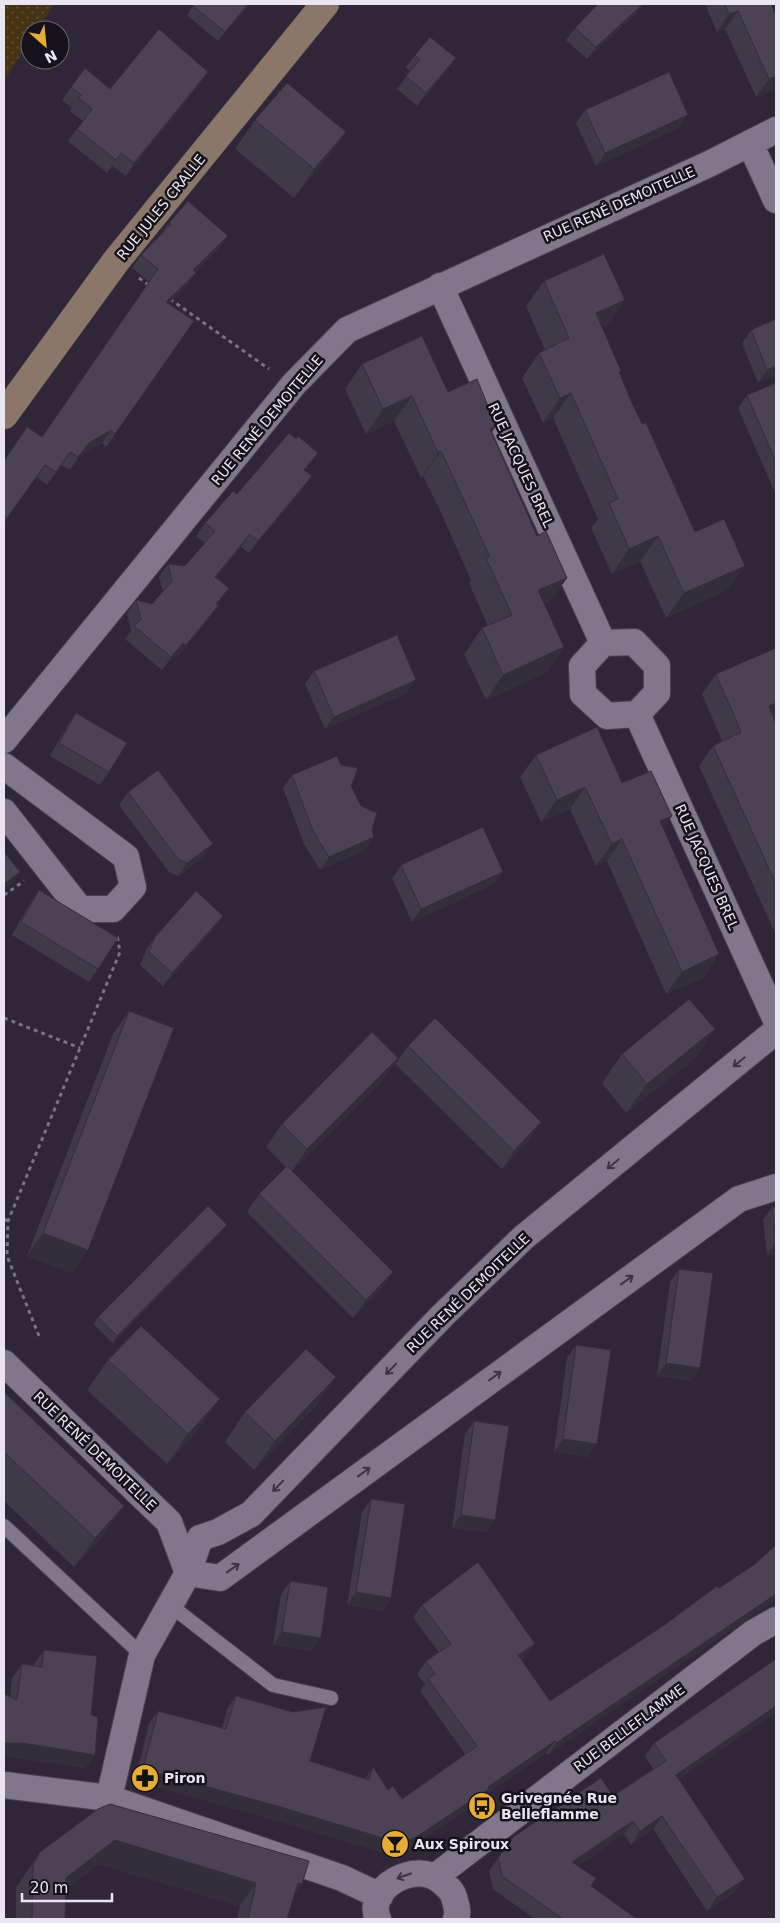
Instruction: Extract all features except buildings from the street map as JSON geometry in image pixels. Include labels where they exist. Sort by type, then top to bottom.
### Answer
[{"type":"street","name":"RUE JULES CRALLE","points":[[4,415],[116,261],[325,4]]},
{"type":"street","name":"RUE RENÉ DEMOITELLE","points":[[4,740],[294,384],[347,330],[776,130]]},
{"type":"street","points":[[750,143],[776,200]]},
{"type":"street","name":"RUE JACQUES BREL","points":[[440,286],[603,643]]},
{"type":"street","points":[[634,642],[657,666],[657,693],[637,714],[607,716],[583,694],[582,666],[603,643],[634,642]]},
{"type":"street","name":"RUE JACQUES BREL","points":[[637,714],[776,1020]]},
{"type":"street","points":[[4,766],[126,856],[133,887],[113,909],[80,909],[4,812]]},
{"type":"street","name":"RUE RENÉ DEMOITELLE","points":[[109,1798],[142,1655],[188,1573],[200,1538],[218,1532],[251,1514],[443,1315],[524,1237],[776,1031]]},
{"type":"street","points":[[188,1573],[220,1578],[739,1199],[776,1187]]},
{"type":"street","name":"RUE RENÉ DEMOITELLE","points":[[4,1363],[169,1522],[188,1573]]},
{"type":"street","name":"RUE BELLEFLAMME","points":[[436,1876],[746,1639],[776,1620]]},
{"type":"street","points":[[4,1784],[109,1798],[342,1878],[375,1912],[393,1879],[414,1872],[436,1876],[452,1891],[462,1917]]},
{"type":"lane","points":[[4,1526],[142,1655]]},
{"type":"lane","points":[[171,1606],[273,1685],[331,1698]]},
{"type":"path","points":[[116,261],[155,289]]},
{"type":"path","points":[[163,295],[248,356]]},
{"type":"path","points":[[39,1336],[7,1256],[8,1220],[120,952],[113,909]]},
{"type":"path","points":[[4,1018],[80,1048]]},
{"type":"path","points":[[4,1218],[8,1220]]},
{"type":"shaded area","points":[[4,4],[54,4],[44,20],[20,20],[20,56],[4,81]]},
{"type":"place","name":"Piron","points":[[145,1778]]},
{"type":"place","name":"Grivegnée Rue Belleflamme","points":[[482,1806]]},
{"type":"place","name":"Aux Spiroux","points":[[395,1844]]}]
